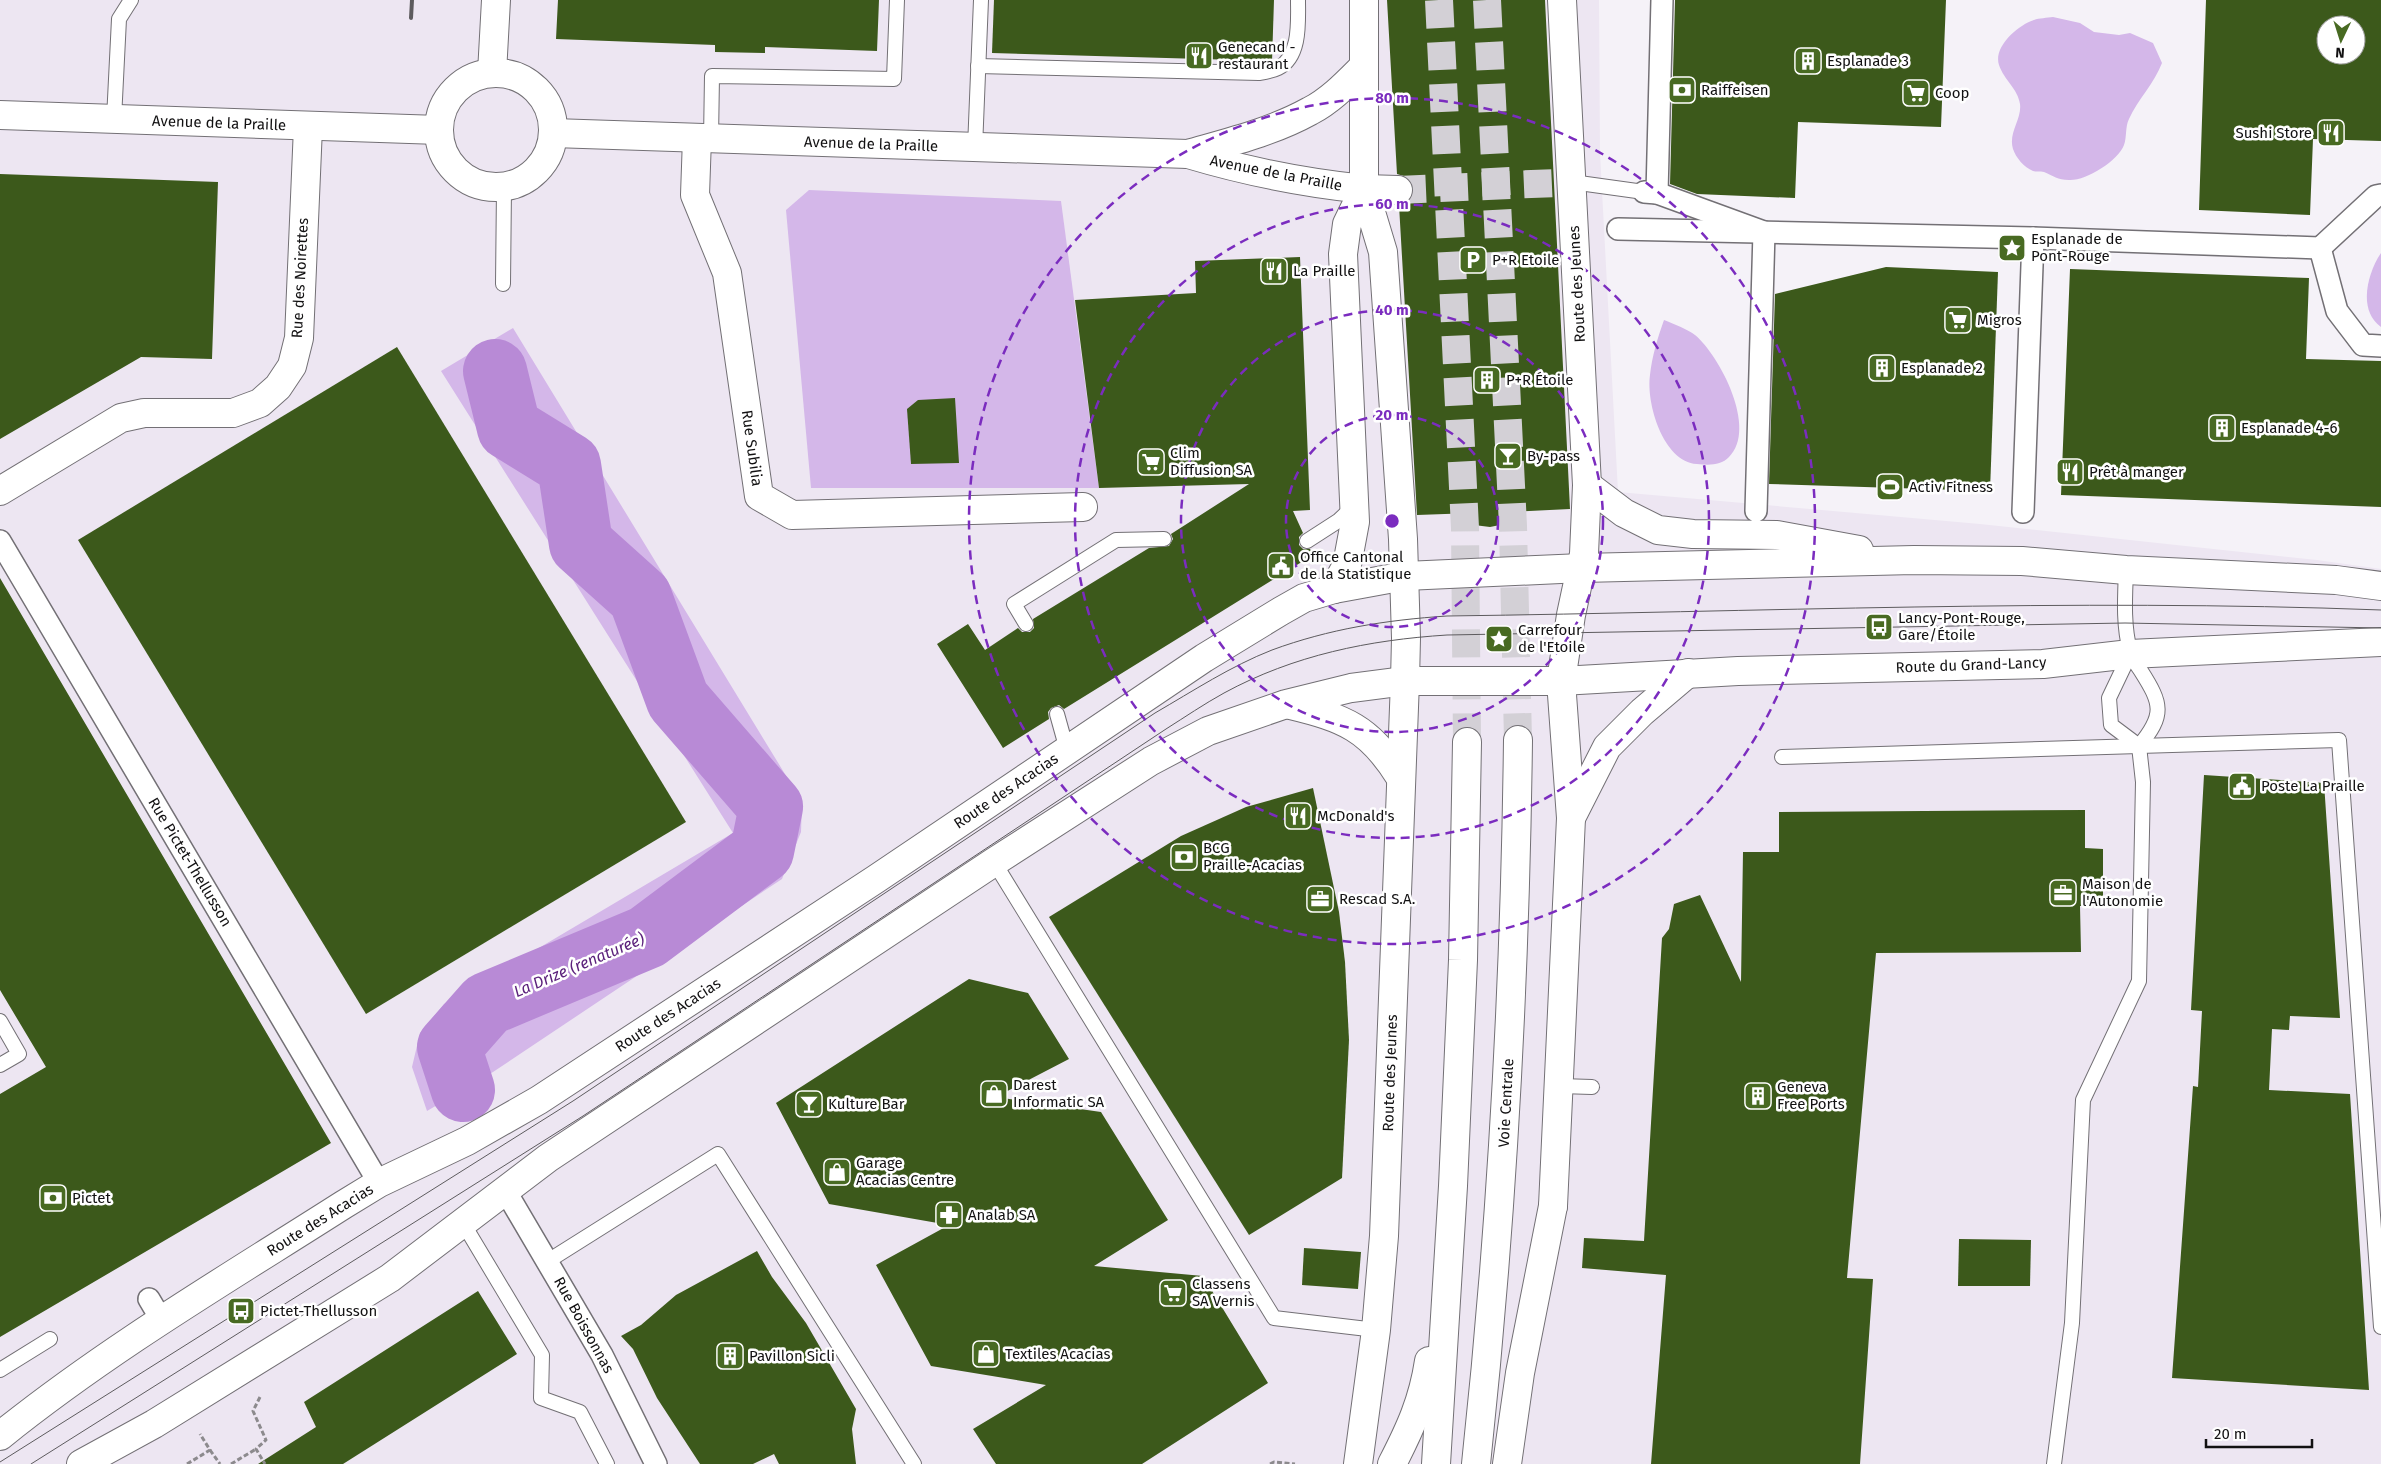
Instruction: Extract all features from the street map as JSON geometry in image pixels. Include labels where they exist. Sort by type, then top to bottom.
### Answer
[{"type":"main road","points":[[492,73],[496,0]]},
{"type":"main road","points":[[1364,0],[1364,189],[1383,252],[1405,576],[1405,681]]},
{"type":"main road","name":"Route des Jeunes","points":[[1562,0],[1563,182],[1587,485],[1582,568]]},
{"type":"main road","name":"Avenue de la Praille","points":[[1188,154],[1248,137],[1310,111],[1332,96],[1363,67]]},
{"type":"main road","points":[[492,73],[510,74],[534,87],[548,107],[552,118],[553,133],[548,154],[542,164],[520,182],[504,188],[484,186],[469,181],[456,170],[446,157],[439,130],[442,112],[449,98],[460,86],[472,78],[492,73]]},
{"type":"main road","name":"Avenue de la Praille","points":[[0,115],[439,130]]},
{"type":"main road","name":"Rue des Noirettes","points":[[0,491],[121,418],[144,413],[233,413],[260,403],[278,387],[292,366],[299,338],[308,127]]},
{"type":"main road","name":"Avenue de la Praille","points":[[553,133],[1188,154],[1220,164],[1316,184],[1398,190]]},
{"type":"main road","name":"Rue Subilia","points":[[704,138],[695,195],[727,274],[759,496],[792,515],[1083,507]]},
{"type":"main road","points":[[1334,589],[1348,565],[1355,522],[1343,254],[1347,224],[1364,189]]},
{"type":"main road","points":[[1587,485],[1624,513],[1658,530],[1693,534],[1777,535],[1914,560]]},
{"type":"main road","points":[[1334,589],[1405,576],[1582,568],[1914,560],[2022,561],[2126,570],[2336,580],[2381,586]]},
{"type":"main road","points":[[1507,1464],[1520,1373],[1553,1206],[1571,818],[1561,681],[1571,615],[1582,568]]},
{"type":"main road","name":"Route des Acacias","points":[[0,1436],[52,1394],[110,1354],[156,1310],[378,1183],[467,1140],[539,1100],[1204,658],[1304,598],[1334,589]]},
{"type":"main road","name":"Route du Grand-Lancy","points":[[1561,681],[1688,673],[2043,664],[2130,654],[2381,642]]},
{"type":"main road","points":[[1571,818],[1607,747],[1642,712],[1688,673]]},
{"type":"main road","points":[[81,1464],[154,1424],[390,1278],[548,1158],[1090,799],[1208,731],[1286,704],[1351,688],[1405,681],[1561,681]]},
{"type":"main road","name":"Route des Jeunes","points":[[1358,1464],[1376,1330],[1385,1214],[1405,681]]},
{"type":"main road","points":[[1286,704],[1322,713],[1349,723],[1376,744],[1400,777]]},
{"type":"main road","name":"Voie Centrale","points":[[1476,1464],[1501,1194],[1512,985],[1518,740]]},
{"type":"main road","points":[[1436,1464],[1453,1186],[1463,960],[1467,742]]},
{"type":"main road","points":[[1392,1464],[1409,1432],[1422,1398],[1453,1186]]},
{"type":"street","points":[[1662,0],[1650,193],[1764,232]]},
{"type":"street","points":[[1618,229],[2033,238],[2320,248],[2376,196],[2381,194]]},
{"type":"street","points":[[1756,512],[1764,232]]},
{"type":"street","points":[[2023,512],[2033,238]]},
{"type":"street","points":[[2320,248],[2337,311],[2363,346],[2381,346]]},
{"type":"street","name":"Rue Pictet-Thellusson","points":[[0,541],[378,1183]]},
{"type":"street","name":"Rue Boissonnas","points":[[505,1190],[602,1356],[656,1464]]},
{"type":"lane","points":[[114,119],[119,19],[131,0]]},
{"type":"lane","points":[[704,138],[712,76],[894,79],[897,0]]},
{"type":"lane","points":[[975,148],[981,0]]},
{"type":"lane","points":[[978,66],[1259,73],[1278,68],[1290,57],[1297,36],[1298,0]]},
{"type":"lane","points":[[1563,182],[1650,193]]},
{"type":"lane","points":[[503,284],[504,188]]},
{"type":"lane","points":[[1307,541],[1338,520],[1354,506]]},
{"type":"lane","points":[[1026,624],[1014,604],[1116,540],[1164,539]]},
{"type":"lane","points":[[2054,1464],[2072,1323],[2083,1100],[2139,981],[2143,782],[2139,746],[2153,728],[2158,711],[2156,695],[2130,654],[2125,623],[2126,570]]},
{"type":"lane","points":[[2130,654],[2109,698],[2111,725],[2139,746]]},
{"type":"lane","points":[[1057,714],[1067,750]]},
{"type":"lane","points":[[1782,757],[2339,740],[2381,1327]]},
{"type":"lane","points":[[994,862],[1274,1318],[1376,1330]]},
{"type":"lane","points":[[0,1021],[19,1054],[0,1065]]},
{"type":"lane","points":[[1560,1086],[1592,1087]]},
{"type":"lane","points":[[548,1261],[718,1154],[914,1464]]},
{"type":"lane","points":[[462,1223],[542,1355],[541,1398],[580,1412],[607,1464]]},
{"type":"lane","points":[[0,1370],[50,1339]]},
{"type":"path","points":[[231,1464],[256,1449],[266,1440],[253,1411],[260,1398],[257,1393]]},
{"type":"path","points":[[256,1449],[265,1464]]},
{"type":"path","points":[[210,1450],[220,1464]]},
{"type":"path","points":[[1270,1464],[1274,1462],[1295,1464]]},
{"type":"shaded area","points":[[0,0],[1599,0],[1600,153],[1618,492],[1980,524],[2317,560],[2381,569],[2381,1464],[0,1464]]},
{"type":"shaded area","points":[[2053,17],[2080,23],[2094,32],[2119,35],[2130,33],[2153,43],[2162,63],[2155,78],[2129,119],[2125,142],[2121,151],[2101,169],[2084,177],[2069,180],[2056,178],[2044,172],[2033,171],[2016,156],[2012,137],[2019,115],[2020,104],[2017,94],[1999,65],[1998,58],[2003,44],[2014,32],[2034,20]]},
{"type":"shaded area","points":[[809,190],[1061,201],[1099,488],[811,488],[786,210]]},
{"type":"shaded area","points":[[2381,253],[2381,327],[2369,311],[2367,291],[2372,270]]},
{"type":"shaded area","points":[[1664,320],[1692,333],[1705,345],[1724,375],[1732,393],[1738,412],[1739,429],[1737,445],[1729,457],[1722,462],[1706,465],[1685,461],[1666,442],[1659,429],[1654,415],[1649,387],[1652,361]]},
{"type":"shaded area","points":[[513,328],[802,802],[801,832],[782,879],[493,1072],[427,1111],[412,1067],[420,1033],[444,1004],[733,833],[441,371]]},
{"type":"building","points":[[558,0],[879,0],[877,51],[765,47],[765,53],[715,52],[715,45],[556,39]]},
{"type":"building","points":[[994,0],[1274,0],[1272,61],[992,53]]},
{"type":"building","name":"P+R Étoile","points":[[1387,0],[1545,0],[1570,509],[1506,512],[1505,524],[1490,527],[1474,525],[1473,513],[1417,515],[1399,205],[1411,199],[1414,190],[1407,177],[1397,174]]},
{"type":"building","name":"Esplanade 3","points":[[1675,0],[1946,0],[1941,127],[1798,122],[1795,198],[1697,194],[1670,184]]},
{"type":"building","points":[[2206,0],[2381,0],[2381,141],[2313,139],[2310,215],[2199,210]]},
{"type":"building","points":[[0,174],[218,182],[212,359],[141,357],[0,439]]},
{"type":"building","points":[[1300,257],[1310,510],[1293,511],[1303,533],[1299,537],[1299,545],[1303,549],[1310,549],[1313,555],[1064,709],[1059,705],[1051,708],[1048,712],[1049,719],[1003,748],[937,644],[968,624],[985,650],[1018,628],[1022,632],[1030,632],[1034,628],[1033,619],[1149,548],[1169,546],[1173,539],[1171,534],[1249,484],[1099,488],[1075,300],[1196,293],[1195,261]]},
{"type":"building","name":"Esplanade 2","points":[[1886,267],[1998,272],[1990,491],[1769,484],[1775,294]]},
{"type":"building","name":"Esplanade 4-6","points":[[2070,269],[2309,278],[2306,359],[2381,361],[2381,507],[2061,495]]},
{"type":"building","points":[[397,347],[686,822],[366,1014],[78,540]]},
{"type":"building","points":[[955,398],[959,463],[911,464],[907,409],[918,400]]},
{"type":"building","points":[[0,578],[331,1143],[0,1337],[0,1094],[46,1067],[0,990]]},
{"type":"building","points":[[2204,775],[2324,783],[2340,1018],[2290,1016],[2289,1030],[2272,1029],[2269,1090],[2350,1094],[2369,1390],[2172,1378],[2193,1086],[2198,1087],[2202,1011],[2191,1010]]},
{"type":"building","points":[[1313,788],[1339,912],[1345,962],[1349,1040],[1342,1178],[1249,1235],[1049,917],[1181,836],[1246,807]]},
{"type":"building","name":"Geneva Free Ports","points":[[2085,810],[2085,848],[2103,849],[2103,906],[2080,906],[2081,952],[1876,953],[1847,1278],[1873,1279],[1860,1464],[1651,1464],[1666,1275],[1582,1268],[1584,1238],[1644,1241],[1662,938],[1669,929],[1674,904],[1700,895],[1741,982],[1743,852],[1779,852],[1779,812]]},
{"type":"building","points":[[969,979],[1028,993],[1069,1059],[996,1097],[1101,1112],[1168,1220],[1094,1266],[1203,1276],[1268,1383],[1142,1464],[996,1464],[973,1429],[1046,1385],[931,1366],[876,1265],[949,1225],[829,1204],[776,1103]]},
{"type":"building","points":[[1959,1239],[2031,1240],[2030,1286],[1958,1286]]},
{"type":"building","points":[[1304,1248],[1361,1252],[1358,1289],[1302,1285]]},
{"type":"building","name":"Pavillon Sicli","points":[[757,1251],[772,1277],[806,1323],[856,1409],[852,1429],[856,1464],[779,1464],[774,1454],[753,1464],[700,1464],[657,1398],[633,1349],[621,1336],[641,1325],[676,1295]]},
{"type":"building","points":[[478,1291],[517,1354],[343,1464],[258,1464],[316,1427],[304,1402]]},
{"type":"waterway","name":"La Drize (renaturée)","points":[[463,1090],[449,1047],[487,1004],[647,937],[762,851],[771,807],[678,700],[640,597],[581,544],[569,465],[509,428],[495,371]]},
{"type":"tunnel","points":[[1439,0],[1465,528],[1467,742]]},
{"type":"tunnel","points":[[1487,0],[1513,526],[1518,740]]},
{"type":"tunnel","points":[[1398,190],[1555,183]]},
{"type":"tram line","points":[[0,1462],[573,1101],[1155,713],[1227,671],[1272,650],[1336,631],[1402,620],[1447,616],[1914,607],[2148,605],[2381,610]]},
{"type":"tram line","points":[[31,1464],[583,1116],[1166,729],[1224,693],[1250,680],[1305,659],[1389,641],[1447,635],[2125,623],[2381,628]]},
{"type":"railway","points":[[411,18],[412,0]]},
{"type":"place","name":"Genecand - restaurant","points":[[1199,56]]},
{"type":"place","name":"Esplanade 3","points":[[1808,61]]},
{"type":"place","name":"Raiffeisen","points":[[1682,90]]},
{"type":"place","name":"Coop","points":[[1916,93]]},
{"type":"place","name":"Sushi Store","points":[[2331,133]]},
{"type":"place","name":"Esplanade de Pont-Rouge","points":[[2012,248]]},
{"type":"place","name":"P+R Etoile","points":[[1473,260]]},
{"type":"place","name":"La Praille","points":[[1274,271]]},
{"type":"place","name":"Migros","points":[[1958,320]]},
{"type":"place","name":"Esplanade 2","points":[[1882,368]]},
{"type":"place","name":"P+R Étoile","points":[[1487,380]]},
{"type":"place","name":"Esplanade 4-6","points":[[2222,428]]},
{"type":"place","name":"By-pass","points":[[1508,456]]},
{"type":"place","name":"Clim Diffusion SA","points":[[1151,462]]},
{"type":"place","name":"Prêt à manger","points":[[2070,472]]},
{"type":"place","name":"Activ Fitness","points":[[1890,487]]},
{"type":"place","name":"Office Cantonal de la Statistique","points":[[1281,566]]},
{"type":"place","name":"Lancy-Pont-Rouge, Gare/Étoile","points":[[1879,627]]},
{"type":"place","name":"Carrefour de l'Etoile","points":[[1499,639]]},
{"type":"place","name":"Poste La Praille","points":[[2242,786]]},
{"type":"place","name":"McDonald's","points":[[1298,816]]},
{"type":"place","name":"BCG Praille-Acacias","points":[[1184,857]]},
{"type":"place","name":"Maison de l'Autonomie","points":[[2063,893]]},
{"type":"place","name":"Rescad S.A.","points":[[1320,899]]},
{"type":"place","name":"Darest Informatic SA","points":[[994,1094]]},
{"type":"place","name":"Geneva Free Ports","points":[[1758,1096]]},
{"type":"place","name":"Kulture Bar","points":[[809,1104]]},
{"type":"place","name":"Garage Acacias Centre","points":[[837,1172]]},
{"type":"place","name":"Pictet","points":[[53,1198]]},
{"type":"place","name":"Analab SA","points":[[949,1215]]},
{"type":"place","name":"Classens SA Vernis","points":[[1173,1293]]},
{"type":"place","name":"Pictet-Thellusson","points":[[241,1311]]},
{"type":"place","name":"Textiles Acacias","points":[[986,1354]]},
{"type":"place","name":"Pavillon Sicli","points":[[730,1356]]}]
